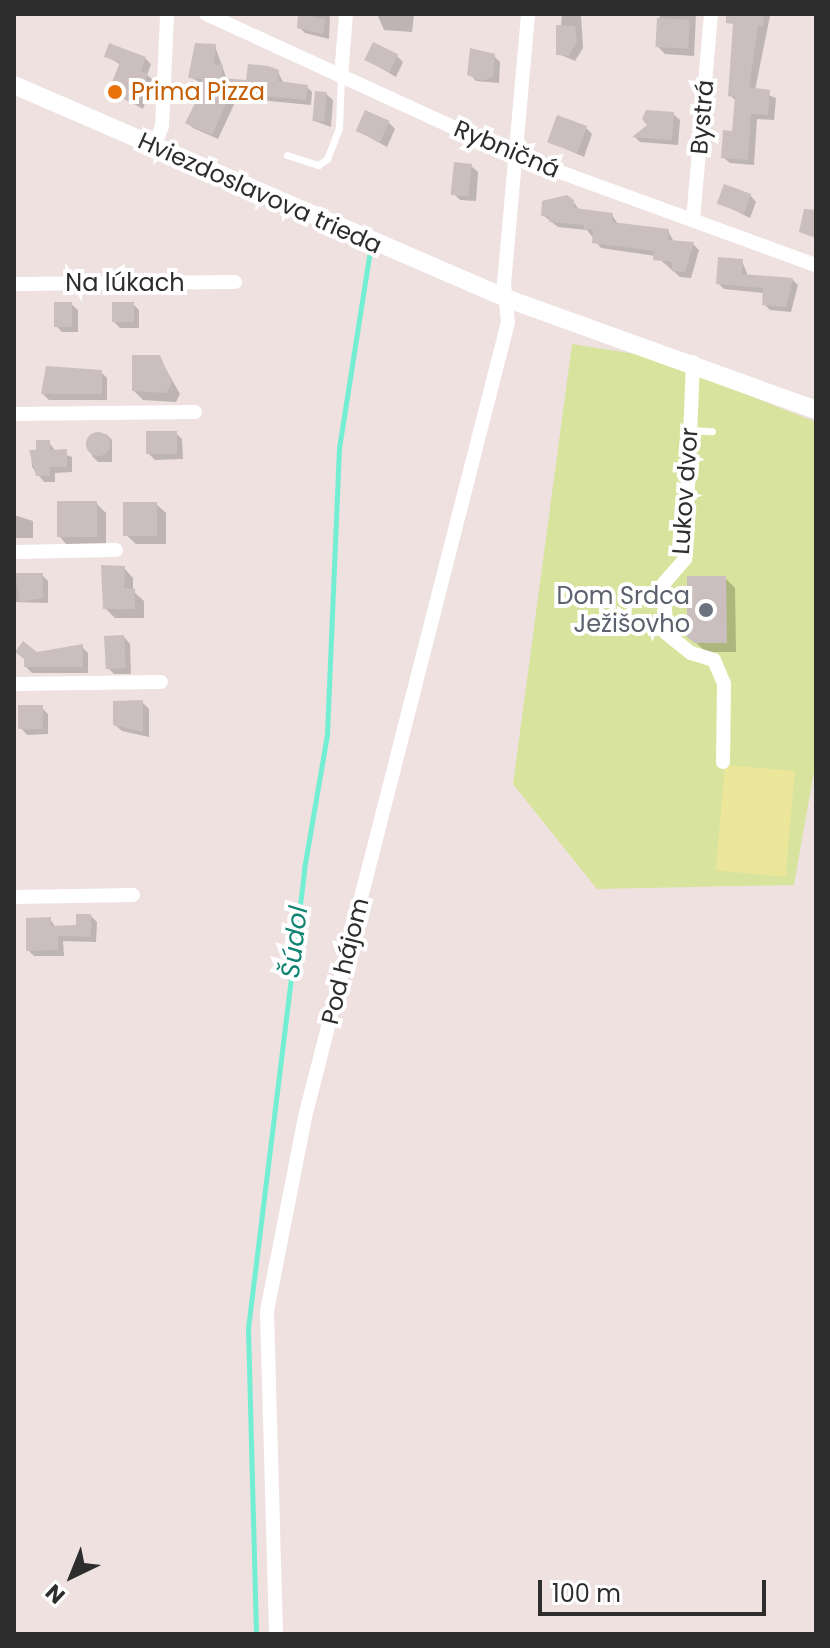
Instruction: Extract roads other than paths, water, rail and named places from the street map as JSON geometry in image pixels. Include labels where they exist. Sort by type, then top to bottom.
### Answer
[{"type":"street","points":[[154,147],[162,126],[167,14]]},
{"type":"street","name":"Rybničná","points":[[206,14],[516,156],[816,265]]},
{"type":"street","points":[[341,76],[346,14]]},
{"type":"street","name":"Pod hájom","points":[[276,1634],[267,1311],[306,1113],[508,322],[508,299],[504,284],[528,14]]},
{"type":"street","name":"Bystrá","points":[[693,220],[711,14]]},
{"type":"street","name":"Hviezdoslavova trieda","points":[[14,85],[508,299],[693,362]]},
{"type":"street","name":"Na lúkach","points":[[14,284],[235,282]]},
{"type":"street","points":[[693,362],[816,410]]},
{"type":"street","name":"Lukov dvor","points":[[693,362],[685,559],[664,583],[666,633],[691,653],[714,660],[724,684],[723,762]]},
{"type":"street","points":[[14,414],[195,412]]},
{"type":"street","points":[[14,552],[116,550]]},
{"type":"street","points":[[14,684],[161,682]]},
{"type":"street","points":[[14,897],[133,895]]},
{"type":"lane","points":[[287,155],[318,165],[327,159],[339,128],[341,76]]},
{"type":"lane","points":[[690,430],[712,431]]},
{"type":"waterway","name":"Šúdol","points":[[256,1634],[248,1328],[304,869],[327,734],[339,448],[370,251]]},
{"type":"place","name":"Prima Pizza","points":[[115,92]]},
{"type":"place","name":"Dom Srdca Ježišovho","points":[[706,610]]}]
